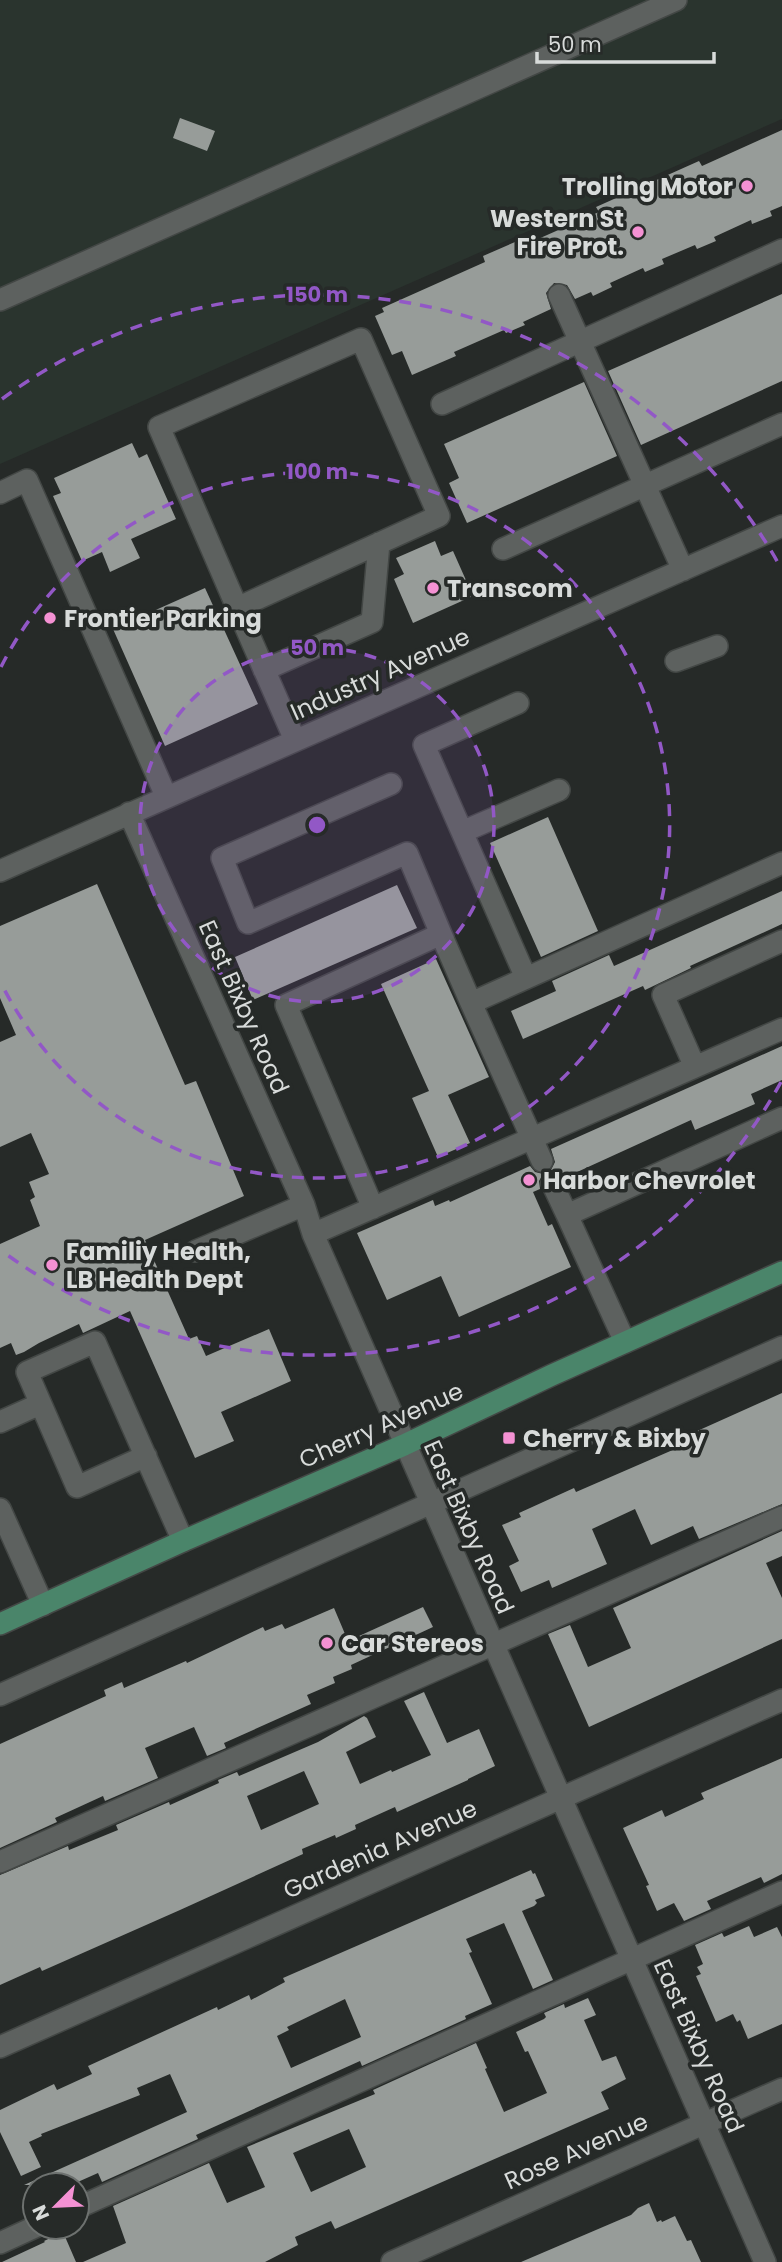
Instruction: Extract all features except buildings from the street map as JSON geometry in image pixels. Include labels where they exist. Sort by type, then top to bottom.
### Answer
[{"type":"main road","name":"Cherry Avenue","points":[[0,1624],[183,1541],[404,1446],[782,1272]]},
{"type":"street","points":[[0,300],[676,0]]},
{"type":"street","points":[[442,404],[782,250]]},
{"type":"street","points":[[559,295],[683,570]]},
{"type":"street","points":[[237,608],[439,516],[360,339],[159,427],[237,608],[295,740]]},
{"type":"street","points":[[503,549],[782,424]]},
{"type":"street","points":[[0,493],[27,480],[166,796]]},
{"type":"street","name":"Industry Avenue","points":[[0,871],[782,526]]},
{"type":"street","points":[[264,670],[372,622],[379,543]]},
{"type":"street","points":[[676,661],[717,646]]},
{"type":"street","points":[[518,703],[424,745],[526,978]]},
{"type":"street","points":[[391,785],[222,858],[248,923],[407,853],[542,1161]]},
{"type":"street","points":[[462,832],[559,790]]},
{"type":"street","name":"East Bixby Road","points":[[129,813],[304,1205],[313,1234],[404,1446],[765,2262]]},
{"type":"street","points":[[471,1003],[782,863]]},
{"type":"street","points":[[373,1208],[286,1005],[441,934]]},
{"type":"street","points":[[695,1067],[663,995],[782,941]]},
{"type":"street","points":[[313,1234],[782,1029]]},
{"type":"street","points":[[567,1215],[782,1118]]},
{"type":"street","points":[[552,1183],[625,1342]]},
{"type":"street","points":[[196,1251],[304,1205]]},
{"type":"street","points":[[146,1456],[77,1487],[27,1372],[95,1342],[146,1456],[183,1541]]},
{"type":"street","points":[[0,1695],[782,1347]]},
{"type":"street","points":[[0,1422],[40,1404]]},
{"type":"street","points":[[0,1509],[43,1605]]},
{"type":"street","points":[[0,1862],[782,1517]]},
{"type":"street","name":"Gardenia Avenue","points":[[0,2047],[782,1700]]},
{"type":"street","points":[[91,2202],[782,1892]]},
{"type":"street","name":"Rose Avenue","points":[[392,2262],[782,2088]]},
{"type":"street","points":[[0,2243],[21,2233]]},
{"type":"shaded area","points":[[0,0],[782,0],[782,119],[0,464]]},
{"type":"place","name":"Trolling Motor","points":[[747,186]]},
{"type":"place","name":"Western St Fire Prot.","points":[[638,232]]},
{"type":"place","name":"Transcom","points":[[433,588]]},
{"type":"place","name":"Frontier Parking","points":[[50,618]]},
{"type":"place","name":"Harbor Chevrolet","points":[[529,1180]]},
{"type":"place","name":"Familiy Health, LB Health Dept","points":[[52,1265]]},
{"type":"place","name":"Cherry & Bixby","points":[[509,1438]]},
{"type":"place","name":"Car Stereos","points":[[327,1643]]}]
